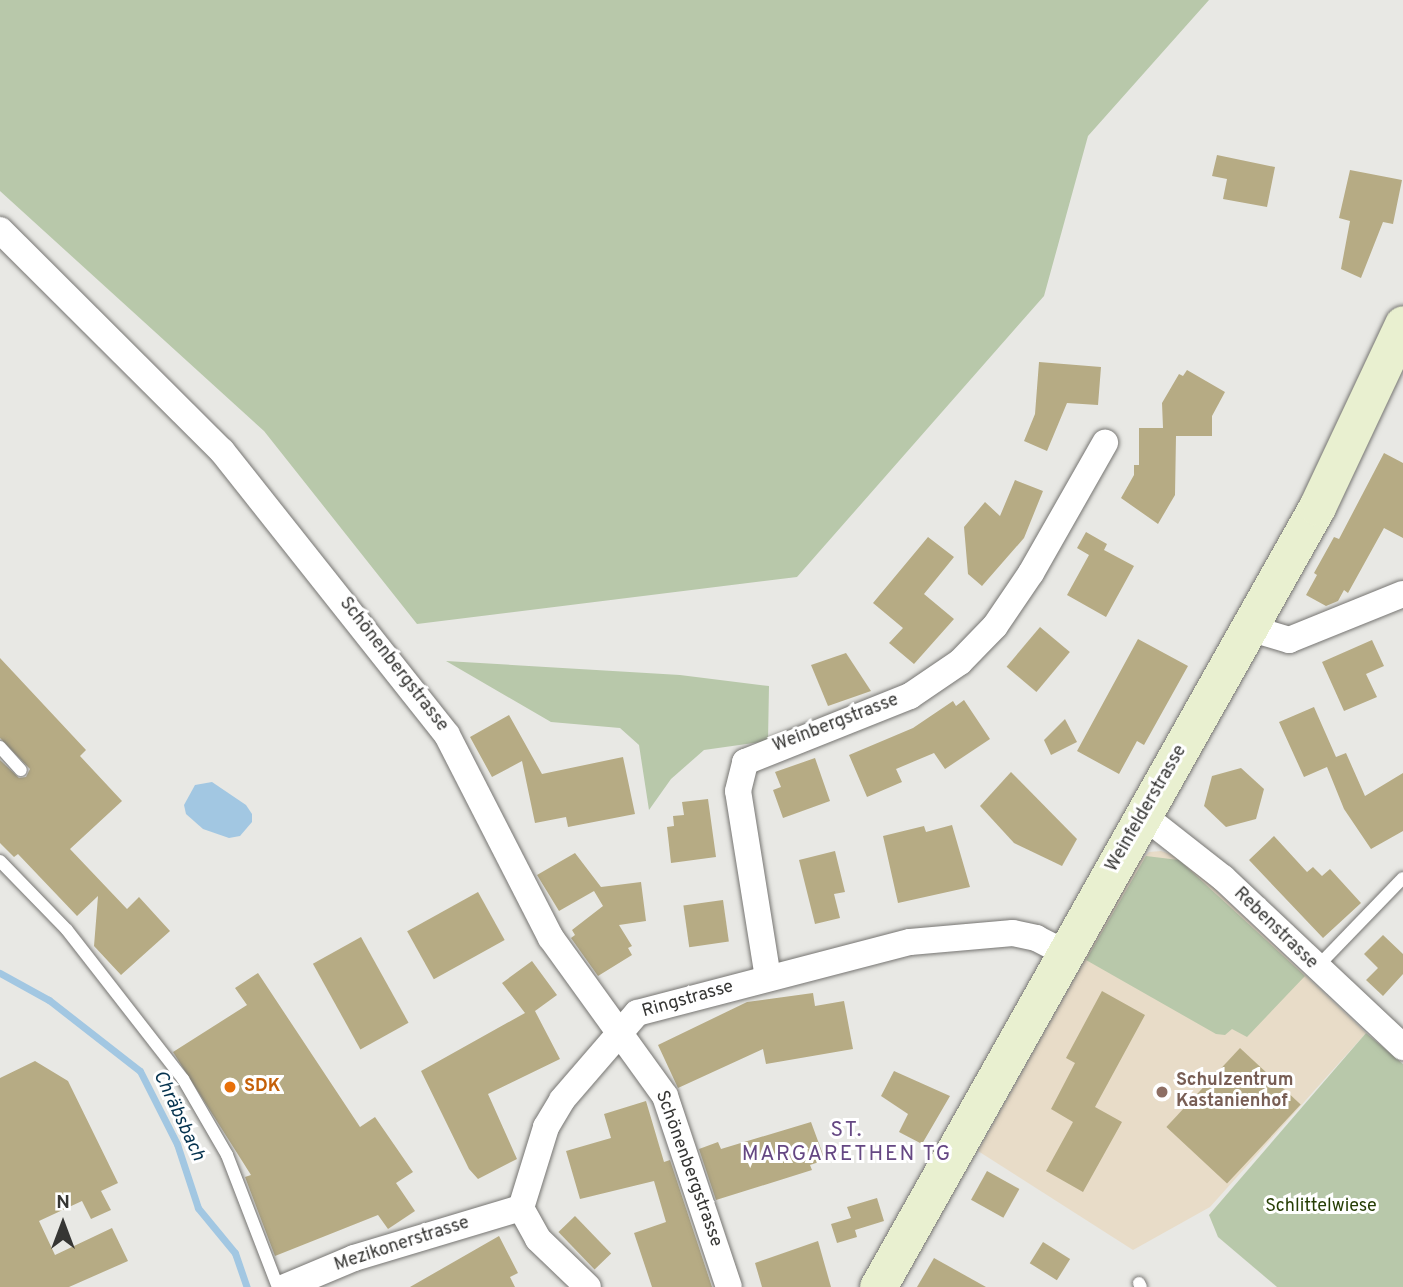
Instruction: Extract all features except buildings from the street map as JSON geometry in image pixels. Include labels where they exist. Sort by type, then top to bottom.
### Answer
[{"type":"main road","name":"Weinfelderstrasse","points":[[878,1287],[1317,507],[1403,324]]},
{"type":"street","name":"Schönenbergstrasse","points":[[0,230],[222,451],[405,675],[447,734],[551,938],[621,1029],[665,1096],[729,1287]]},
{"type":"street","name":"Weinbergstrasse","points":[[768,978],[738,791],[739,774],[745,762],[910,696],[960,662],[995,626],[1031,573],[1105,443]]},
{"type":"street","points":[[1249,628],[1289,640],[1403,594]]},
{"type":"street","name":"Rebenstrasse","points":[[1144,816],[1223,878],[1316,968],[1403,1046]]},
{"type":"street","name":"Ringstrasse","points":[[521,1208],[546,1127],[621,1029],[649,1008],[910,942],[964,934],[1013,933],[1036,938],[1064,953]]},
{"type":"street","points":[[521,1208],[538,1239],[588,1287]]},
{"type":"street","name":"Mezikonerstrasse","points":[[285,1287],[354,1258],[521,1208]]},
{"type":"lane","points":[[0,747],[21,770]]},
{"type":"lane","points":[[0,861],[67,930],[183,1079],[227,1155],[278,1287]]},
{"type":"lane","points":[[1316,968],[1403,878]]},
{"type":"shaded area","name":"Schulzentrum Kastanienhof","points":[[1161,851],[1182,858],[1366,1033],[1210,1207],[1133,1250],[978,1151],[1140,861],[1149,852]]},
{"type":"green space","points":[[0,0],[1209,0],[1088,136],[1044,296],[797,577],[417,624],[264,431],[0,191]]},
{"type":"green space","points":[[446,661],[680,675],[769,686],[768,741],[704,750],[671,779],[649,810],[639,745],[620,728],[551,722]]},
{"type":"green space","points":[[1146,856],[1179,860],[1305,976],[1247,1037],[1232,1029],[1225,1035],[1216,1034],[1086,960]]},
{"type":"green space","name":"Schlittelwiese","points":[[1366,1033],[1403,1064],[1403,1287],[1277,1287],[1218,1237],[1209,1215]]},
{"type":"water","points":[[212,782],[246,805],[252,814],[252,822],[240,836],[229,838],[203,829],[186,814],[184,805],[195,785]]},
{"type":"waterway","name":"Chräbsbach","points":[[0,973],[49,1000],[140,1071],[177,1144],[198,1208],[235,1253],[247,1287]]},
{"type":"place","name":"SDK","points":[[230,1087]]},
{"type":"place","name":"Schulzentrum Kastanienhof","points":[[1162,1092]]},
{"type":"district","name":"ST. MARGARETHEN TG","points":[[847,1143]]}]
